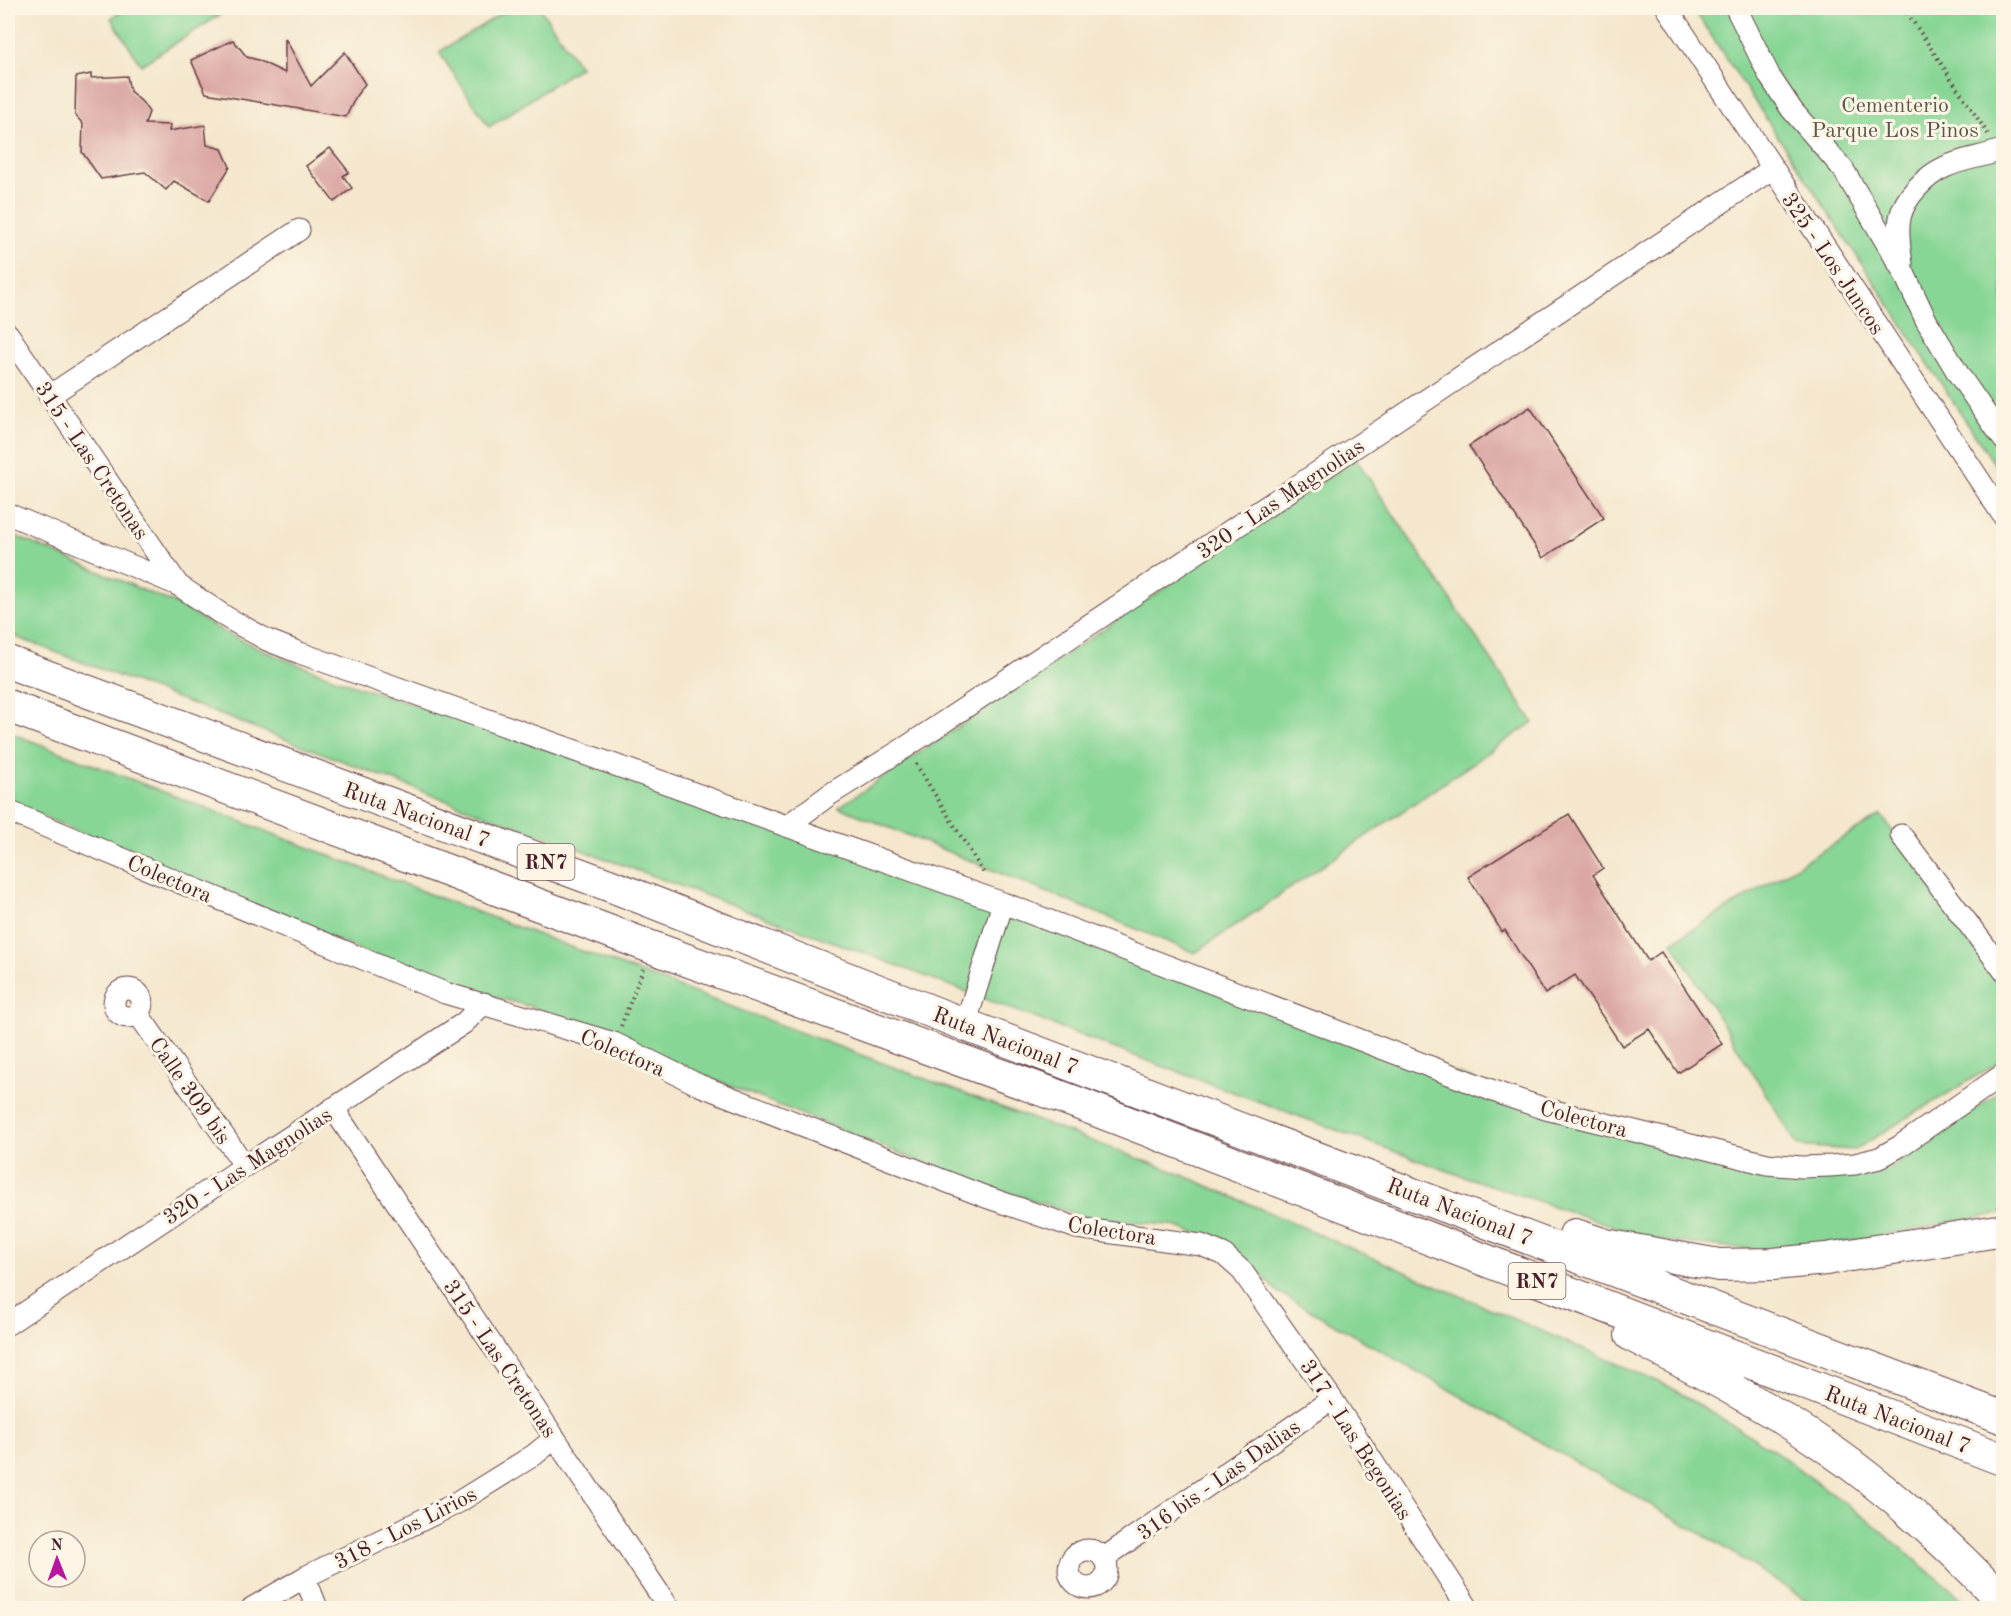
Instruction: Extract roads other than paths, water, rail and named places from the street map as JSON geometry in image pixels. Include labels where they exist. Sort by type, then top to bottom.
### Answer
[{"type":"highway","name":"Ruta Nacional 7","points":[[8,662],[614,887],[965,1025],[2004,1418]]},
{"type":"highway","name":"Ruta Nacional 7","points":[[8,706],[651,947],[1072,1101],[2004,1460]]},
{"type":"highway","points":[[1441,1204],[1550,1227],[1605,1245],[1719,1265],[1773,1264],[1826,1259],[2004,1230]]},
{"type":"highway","points":[[1495,1264],[1699,1371],[1760,1405],[1822,1444],[1868,1478],[1938,1538],[2004,1603]]},
{"type":"street","name":"325 - Los Juncos","points":[[1667,8],[1772,170],[2004,517]]},
{"type":"street","points":[[1736,8],[1770,77],[1792,110],[1843,169],[1903,271],[1926,320],[1959,375],[2004,440]]},
{"type":"street","points":[[1862,200],[1877,206],[1899,206],[1905,203],[1926,179],[1946,166],[2001,150]]},
{"type":"street","name":"320 - Las Magnolias","points":[[787,826],[829,795],[906,747],[1772,170]]},
{"type":"street","points":[[1903,271],[1898,230],[1902,210],[1912,194]]},
{"type":"street","points":[[49,396],[299,230]]},
{"type":"street","name":"315 - Las Cretonas","points":[[8,334],[178,585]]},
{"type":"street","name":"Colectora","points":[[8,514],[178,585],[226,617],[267,640],[289,649],[1003,903],[1536,1105],[1767,1164],[1802,1167],[1855,1164],[1879,1158],[1900,1146],[2004,1074]]},
{"type":"street","name":"Colectora","points":[[8,810],[445,993],[614,1043],[699,1085],[986,1197],[1077,1228],[1201,1245],[1223,1254],[1242,1271]]},
{"type":"street","points":[[1901,835],[2004,971]]},
{"type":"street","points":[[965,1025],[1003,903]]},
{"type":"street","name":"320 - Las Magnolias","points":[[8,1324],[464,1023],[484,1003]]},
{"type":"street","name":"Calle 309 bis","points":[[138,1014],[245,1166]]},
{"type":"street","name":"315 - Las Cretonas","points":[[333,1108],[669,1608]]},
{"type":"street","name":"317 - Las Begonias","points":[[1242,1271],[1332,1399],[1468,1608]]},
{"type":"street","name":"316 bis - Las Dalias","points":[[1104,1558],[1332,1399]]},
{"type":"street","name":"318 - Los Lirios","points":[[252,1608],[305,1577],[457,1503],[534,1455],[555,1438]]},
{"type":"street","points":[[305,1577],[317,1608]]},
{"type":"park label","name":"Cementerio Parque Los Pinos","points":[[1895,116]]}]
